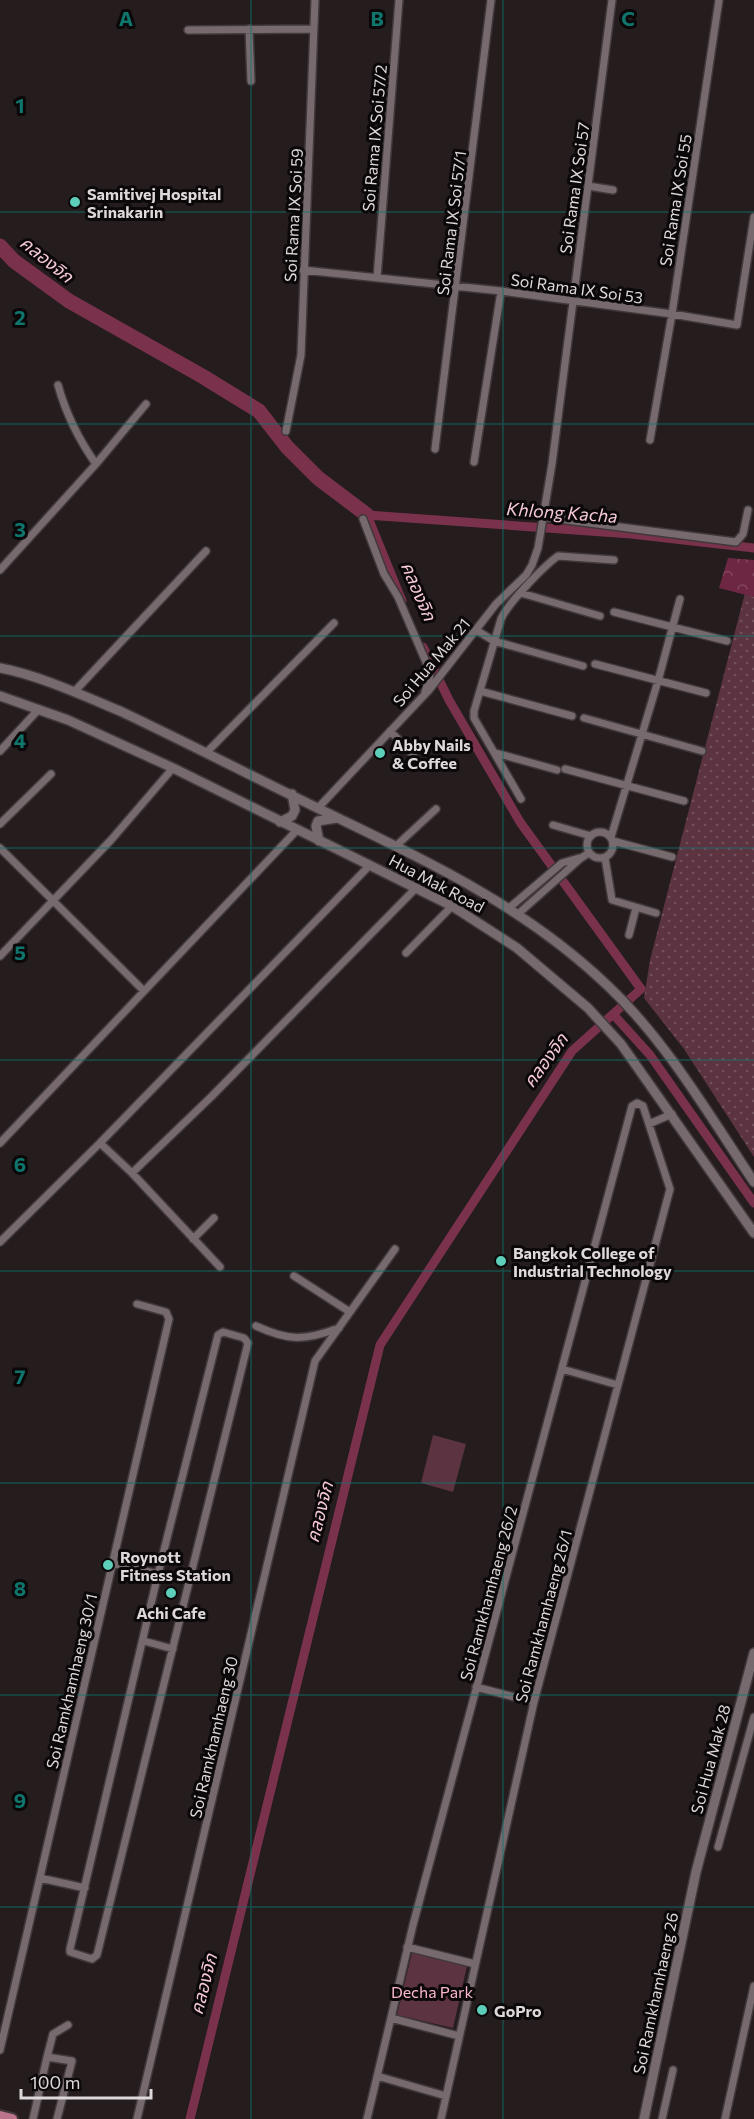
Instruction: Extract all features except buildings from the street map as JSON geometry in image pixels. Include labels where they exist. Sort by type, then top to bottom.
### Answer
[{"type":"main road","name":"Hua Mak Road","points":[[0,666],[120,711],[207,752],[444,870],[518,914],[609,987],[651,1034],[675,1065],[754,1182]]},
{"type":"main road","name":"Hua Mak Road","points":[[0,696],[97,733],[173,768],[452,906],[517,948],[588,1008],[631,1058],[754,1233]]},
{"type":"main road","points":[[280,822],[292,816],[296,810],[292,794]]},
{"type":"main road","points":[[319,841],[315,826],[318,821],[338,818]]},
{"type":"main road","name":"Soi Hua Mak 28","points":[[696,1872],[754,1653]]},
{"type":"main road","name":"Soi Ramkhamhaeng 26","points":[[644,2119],[696,1872]]},
{"type":"main road","points":[[0,2116],[12,2119]]},
{"type":"street","name":"Soi Rama IX Soi 59","points":[[286,431],[301,355],[315,0]]},
{"type":"street","name":"Soi Rama IX Soi 57/2","points":[[377,278],[399,0]]},
{"type":"street","name":"Soi Rama IX Soi 57/1","points":[[435,449],[491,0]]},
{"type":"street","name":"Soi Rama IX Soi 57","points":[[542,519],[552,464],[612,0]]},
{"type":"street","name":"Soi Rama IX Soi 55","points":[[650,440],[672,314],[719,0]]},
{"type":"street","points":[[249,29],[250,81]]},
{"type":"street","points":[[188,30],[314,29]]},
{"type":"street","points":[[588,186],[613,190]]},
{"type":"street","name":"Soi Rama IX Soi 53","points":[[303,270],[501,291],[737,325],[752,243],[754,217]]},
{"type":"street","points":[[474,462],[501,291]]},
{"type":"street","points":[[58,386],[79,439],[96,464]]},
{"type":"street","points":[[0,570],[96,464],[146,404]]},
{"type":"street","points":[[542,519],[735,542],[743,534],[748,510]]},
{"type":"street","points":[[363,519],[384,574],[398,597],[430,672],[427,692]]},
{"type":"street","name":"Soi Hua Mak 21","points":[[318,808],[427,692],[496,604],[526,575],[538,548],[542,519]]},
{"type":"street","points":[[74,692],[206,551]]},
{"type":"street","points":[[521,799],[474,718],[494,641],[504,613],[558,556],[614,560]]},
{"type":"street","points":[[521,593],[600,616]]},
{"type":"street","points":[[672,857],[612,839],[603,832],[594,833],[587,844],[589,853],[596,858],[605,858],[611,853],[612,839],[626,786],[680,599]]},
{"type":"street","points":[[614,612],[727,641]]},
{"type":"street","points":[[207,752],[334,623]]},
{"type":"street","points":[[476,630],[494,641],[583,666]]},
{"type":"street","points":[[595,664],[706,693]]},
{"type":"street","points":[[480,691],[572,716]]},
{"type":"street","points":[[0,751],[39,709]]},
{"type":"street","points":[[584,718],[702,751]]},
{"type":"street","points":[[390,731],[413,754]]},
{"type":"street","points":[[496,753],[556,770]]},
{"type":"street","points":[[0,956],[111,840],[173,768]]},
{"type":"street","points":[[566,769],[684,801]]},
{"type":"street","points":[[0,824],[51,774]]},
{"type":"street","points":[[396,846],[436,808]]},
{"type":"street","points":[[554,825],[591,836]]},
{"type":"street","points":[[0,1143],[297,830]]},
{"type":"street","points":[[0,848],[144,991]]},
{"type":"street","points":[[509,908],[562,863],[589,853]]},
{"type":"street","points":[[518,914],[580,858]]},
{"type":"street","points":[[605,858],[612,900],[656,913]]},
{"type":"street","points":[[0,1242],[100,1143],[370,865]]},
{"type":"street","points":[[132,1173],[212,1096],[416,888]]},
{"type":"street","points":[[406,953],[452,906]]},
{"type":"street","points":[[629,935],[636,908]]},
{"type":"street","name":"Soi Ramkhamhaeng 26/2","points":[[367,2119],[408,1947],[476,1687],[634,1103],[643,1106],[649,1124]]},
{"type":"street","points":[[649,1124],[672,1114]]},
{"type":"street","name":"Soi Ramkhamhaeng 26/1","points":[[441,2119],[534,1702],[670,1189],[649,1124]]},
{"type":"street","points":[[100,1143],[132,1173],[220,1268]]},
{"type":"street","points":[[193,1239],[214,1218]]},
{"type":"street","points":[[256,1326],[280,1337],[296,1338],[316,1337],[339,1328],[395,1249]]},
{"type":"street","points":[[294,1276],[350,1312]]},
{"type":"street","name":"Soi Ramkhamhaeng 30/1","points":[[0,2050],[169,1319],[166,1312],[137,1304]]},
{"type":"street","name":"Soi Ramkhamhaeng 30","points":[[137,2119],[315,1361],[339,1328]]},
{"type":"street","points":[[223,1332],[244,1338],[248,1343],[98,1955],[92,1959],[70,1952],[144,1641],[158,1574],[218,1335],[223,1332]]},
{"type":"street","points":[[562,1368],[618,1385]]},
{"type":"street","points":[[112,1563],[158,1574]]},
{"type":"street","points":[[144,1641],[173,1649]]},
{"type":"street","points":[[476,1687],[534,1702]]},
{"type":"street","points":[[718,1847],[754,1717]]},
{"type":"street","points":[[40,1878],[85,1888]]},
{"type":"street","points":[[408,1947],[475,1964]]},
{"type":"street","points":[[725,2119],[754,1986]]},
{"type":"street","points":[[391,2018],[459,2036]]},
{"type":"street","points":[[33,2119],[53,2034],[68,2025]]},
{"type":"street","points":[[47,2057],[72,2061],[73,2066],[57,2119]]},
{"type":"street","points":[[662,2119],[673,2070]]},
{"type":"street","points":[[377,2076],[446,2096]]},
{"type":"green space","points":[[728,558],[754,560],[754,597],[719,588]]},
{"type":"green space","points":[[745,593],[754,597],[754,1157],[684,1049],[644,998],[650,960]]},
{"type":"green space","points":[[433,1435],[466,1444],[453,1492],[421,1483]]},
{"type":"green space","name":"Decha Park","points":[[412,1953],[467,1966],[453,2028],[397,2015]]},
{"type":"waterway","name":"คลองจิก","points":[[0,246],[14,261],[69,301],[259,411],[287,447],[318,478],[367,515]]},
{"type":"waterway","name":"Khlong Kacha","points":[[402,601],[367,515],[631,534],[754,548]]},
{"type":"waterway","name":"คลองจิก","points":[[190,2119],[380,1345],[572,1051],[641,989],[520,822],[449,700],[423,647]]},
{"type":"waterway","points":[[613,1014],[650,1055],[754,1203]]},
{"type":"place","name":"Samitivej Hospital Srinakarin","points":[[75,202]]},
{"type":"place","name":"Abby Nails & Coffee","points":[[380,753]]},
{"type":"place","name":"Bangkok College of Industrial Technology","points":[[501,1261]]},
{"type":"place","name":"Roynott Fitness Station","points":[[108,1565]]},
{"type":"place","name":"Achi Cafe","points":[[171,1593]]},
{"type":"place","name":"GoPro","points":[[482,2010]]}]
